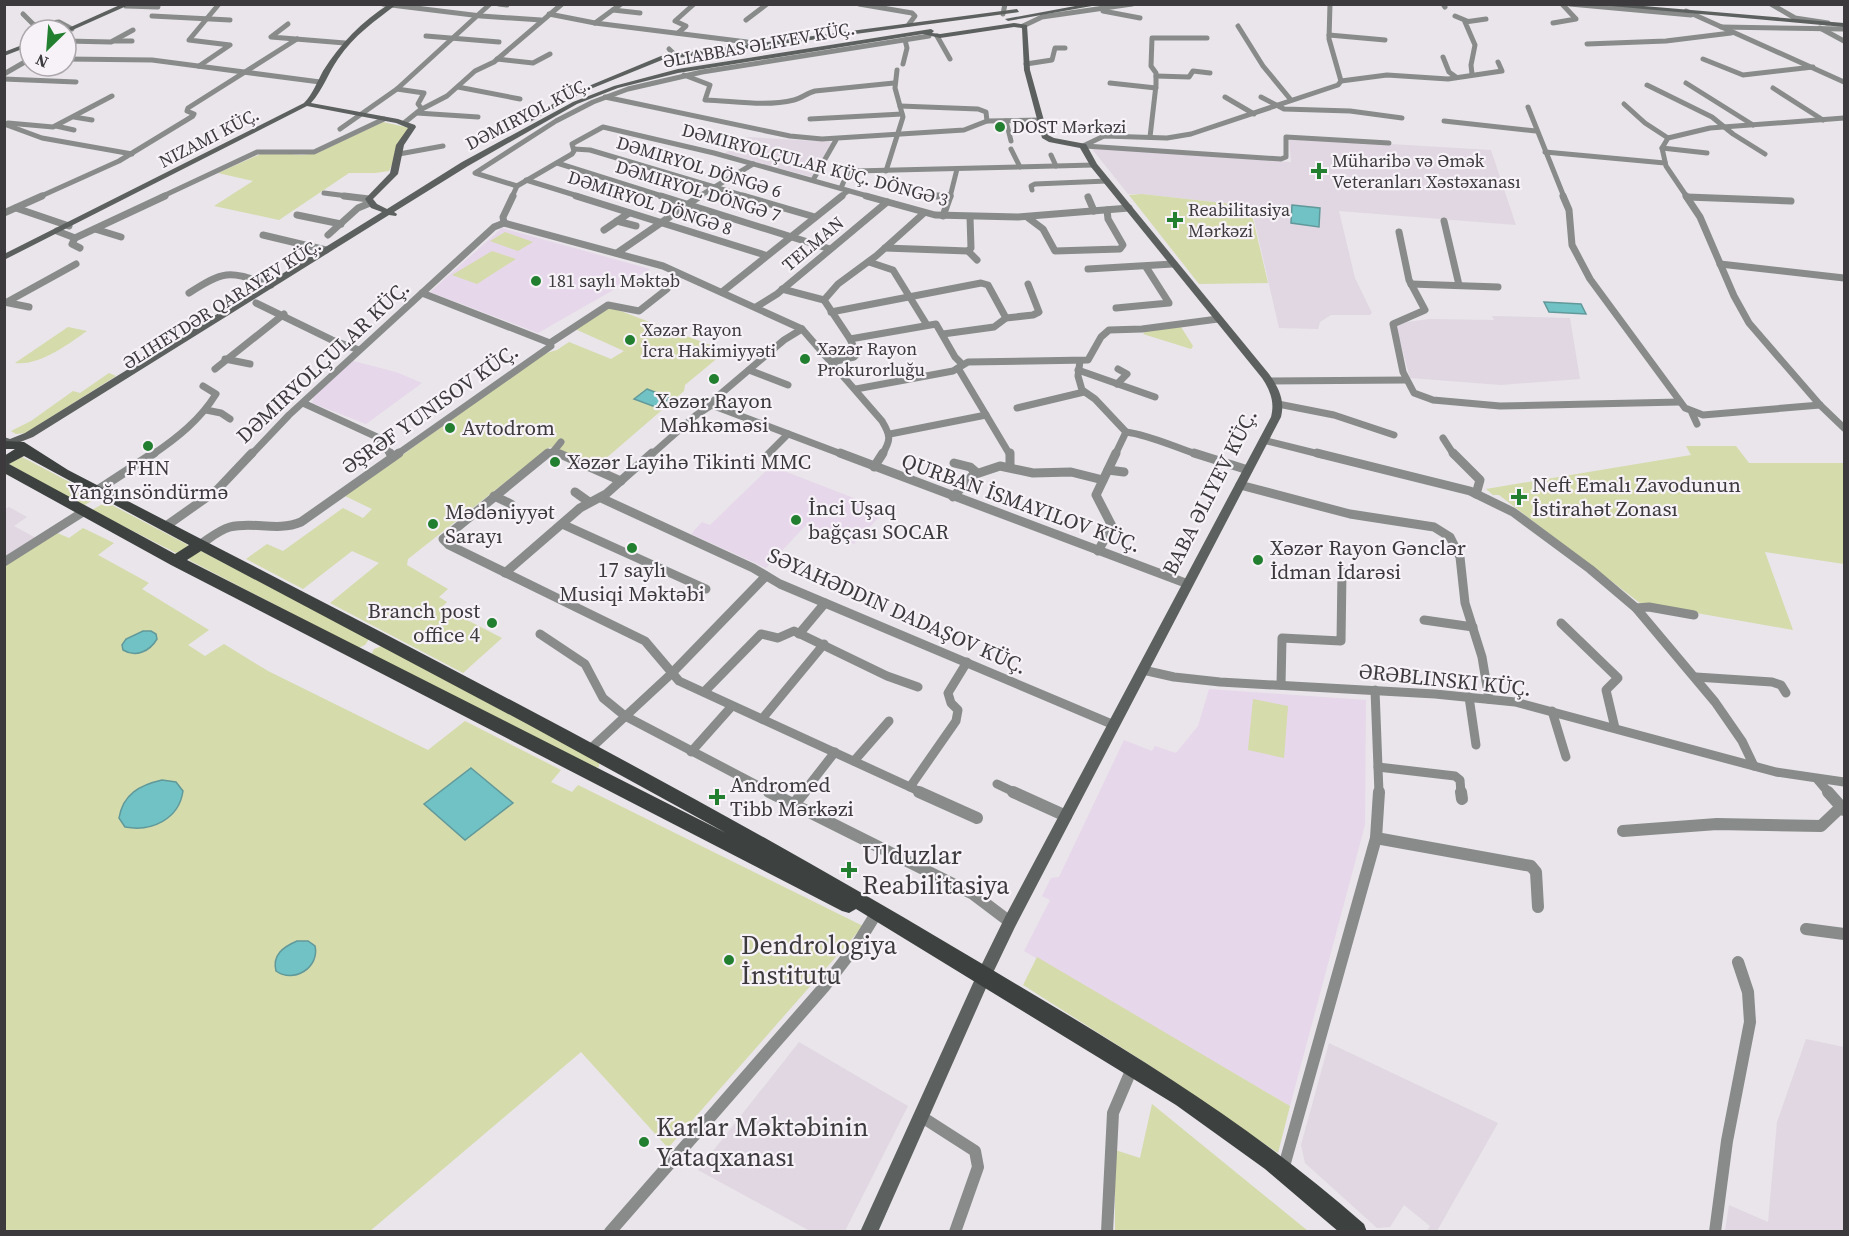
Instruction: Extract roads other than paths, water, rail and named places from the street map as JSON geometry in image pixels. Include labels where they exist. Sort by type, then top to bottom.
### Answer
[{"type":"main road","points":[[4,461],[18,455],[10,444]]},
{"type":"main road","points":[[10,444],[612,762],[857,898],[1185,1100],[1283,1170],[1356,1232]]},
{"type":"main road","points":[[4,468],[176,561],[984,975]]},
{"type":"main road","points":[[83,512],[102,494]]},
{"type":"main road","points":[[176,561],[201,544]]},
{"type":"main road","points":[[360,655],[379,638]]},
{"type":"main road","points":[[598,776],[612,762]]},
{"type":"street","points":[[200,66],[230,45],[189,40],[219,4]]},
{"type":"street","points":[[383,4],[541,20]]},
{"type":"street","points":[[340,129],[397,89],[450,38],[490,4]]},
{"type":"street","points":[[499,4],[507,5]]},
{"type":"street","points":[[404,123],[416,112],[443,99],[475,71],[498,59],[562,4]]},
{"type":"street","points":[[595,23],[621,4]]},
{"type":"street","points":[[678,33],[686,26],[675,21],[694,4]]},
{"type":"street","points":[[746,20],[767,4]]},
{"type":"street","points":[[859,4],[912,14],[915,16],[909,24]]},
{"type":"street","points":[[1003,14],[1005,4]]},
{"type":"street","name":"ƏLIABBAS ƏLIYEV KÜÇ.","points":[[440,186],[535,126],[568,108],[618,88],[682,74],[930,35],[1075,7],[1107,4]]},
{"type":"street","name":"DƏMIRYOL KÜÇ.","points":[[465,164],[544,118],[581,100],[616,87],[666,74],[1075,7],[1132,4]]},
{"type":"street","points":[[1330,4],[1329,35],[1341,81]]},
{"type":"street","points":[[1553,22],[1576,19],[1562,4]]},
{"type":"street","points":[[1570,4],[1828,23]]},
{"type":"street","points":[[1592,4],[1845,26]]},
{"type":"street","points":[[1605,4],[1688,13],[1704,18],[1731,33],[1845,82]]},
{"type":"street","points":[[1675,4],[1688,13]]},
{"type":"street","points":[[1771,4],[1795,18],[1845,26]]},
{"type":"street","points":[[78,28],[127,5],[158,7]]},
{"type":"street","points":[[306,104],[345,42],[360,26],[393,5]]},
{"type":"street","points":[[1097,6],[1140,18]]},
{"type":"street","name":"DƏMIRYOL KÜÇ.","points":[[1023,26],[1042,17],[1097,6]]},
{"type":"street","points":[[440,186],[493,142],[550,105],[635,66],[675,55],[909,24],[1051,7],[1075,7]]},
{"type":"street","points":[[421,18],[431,10]]},
{"type":"street","points":[[613,10],[640,13]]},
{"type":"street","points":[[23,14],[27,18]]},
{"type":"street","points":[[549,14],[595,23],[747,42],[753,45]]},
{"type":"street","points":[[152,16],[230,20]]},
{"type":"street","points":[[1455,16],[1467,21],[1486,19]]},
{"type":"street","points":[[1467,21],[1465,25],[1475,45],[1471,65],[1472,74]]},
{"type":"street","points":[[288,24],[271,37],[345,42]]},
{"type":"street","points":[[930,35],[1023,26],[1026,29],[1026,64],[1040,120],[1047,138],[1083,146],[1282,159],[1286,157],[1285,138],[1289,136],[1389,143]]},
{"type":"street","points":[[1238,26],[1263,66],[1291,100]]},
{"type":"street","points":[[1720,27],[1845,26]]},
{"type":"street","points":[[1820,28],[1845,41]]},
{"type":"street","points":[[114,40],[133,30]]},
{"type":"street","points":[[1587,44],[1666,40],[1731,33]]},
{"type":"street","points":[[78,35],[132,41]]},
{"type":"street","points":[[930,35],[948,52],[950,59]]},
{"type":"street","name":"DƏMIRYOL KÜÇ.","points":[[517,186],[475,172],[543,128],[605,97],[682,74],[766,66],[930,35]]},
{"type":"street","points":[[1329,35],[1385,40]]},
{"type":"street","points":[[426,36],[499,42]]},
{"type":"street","points":[[1150,136],[1156,88],[1156,76],[1151,66],[1152,38],[1207,38]]},
{"type":"street","points":[[4,213],[132,154],[193,116],[194,114],[186,111],[188,108],[290,47],[297,39]]},
{"type":"street","points":[[903,64],[907,48],[905,40]]},
{"type":"street","points":[[1026,64],[1052,60],[1055,48],[1065,48]]},
{"type":"street","points":[[669,49],[675,55]]},
{"type":"street","points":[[498,59],[534,63],[550,54]]},
{"type":"street","points":[[1443,57],[1449,72],[1456,77]]},
{"type":"street","points":[[78,59],[144,59],[244,74],[320,82]]},
{"type":"street","points":[[1703,59],[1743,75],[1813,68]]},
{"type":"street","points":[[1083,146],[1104,136],[1167,138],[1183,135],[1336,86],[1341,81],[1387,75],[1428,79],[1500,72],[1502,69],[1498,62]]},
{"type":"street","points":[[4,74],[18,66]]},
{"type":"street","points":[[886,171],[902,114],[894,83],[897,69]]},
{"type":"street","points":[[1156,76],[1189,77],[1193,71],[1210,73]]},
{"type":"street","points":[[682,74],[710,85],[704,98],[724,102],[744,100],[766,103],[799,99],[805,93],[815,91],[894,83]]},
{"type":"street","points":[[4,79],[76,82]]},
{"type":"street","points":[[1110,83],[1156,88]]},
{"type":"street","points":[[1686,83],[1753,125]]},
{"type":"street","points":[[1647,85],[1712,117],[1765,154]]},
{"type":"street","points":[[458,87],[520,99]]},
{"type":"street","points":[[1773,88],[1823,120]]},
{"type":"street","points":[[397,89],[424,93],[418,104],[422,109]]},
{"type":"street","points":[[29,134],[56,126],[112,96]]},
{"type":"street","points":[[1261,96],[1275,106],[1292,110],[1350,111],[1402,118]]},
{"type":"street","points":[[605,97],[799,137],[836,140],[927,131],[959,131],[987,121],[1040,120]]},
{"type":"street","points":[[1225,98],[1254,114]]},
{"type":"street","points":[[799,99],[808,105]]},
{"type":"street","points":[[306,104],[384,118],[404,123],[412,128],[401,143],[394,174],[370,201],[358,208],[328,236]]},
{"type":"street","name":"NIZAMI KÜÇ.","points":[[4,258],[306,104]]},
{"type":"street","points":[[1624,104],[1649,126],[1668,138]]},
{"type":"street","points":[[900,106],[978,109],[986,112],[987,121]]},
{"type":"street","points":[[1528,107],[1569,210],[1572,221],[1570,237],[1578,258],[1603,299],[1680,402],[1692,413],[1697,424]]},
{"type":"street","points":[[416,112],[478,117]]},
{"type":"street","points":[[810,119],[902,114]]},
{"type":"street","points":[[74,117],[92,120]]},
{"type":"street","points":[[251,147],[260,151],[303,153],[322,149],[384,118]]},
{"type":"street","points":[[1845,118],[1724,126],[1684,132],[1668,138],[1662,147],[1665,162],[1700,218],[1734,296],[1754,331],[1820,405],[1845,428]]},
{"type":"street","points":[[1006,120],[1011,141]]},
{"type":"street","points":[[1444,121],[1536,131]]},
{"type":"street","points":[[4,123],[29,134],[132,154]]},
{"type":"street","points":[[4,123],[44,128]]},
{"type":"street","points":[[56,126],[74,130]]},
{"type":"street","name":"DƏMIRYOLÇULAR KÜÇ. DÖNGƏ 3","points":[[574,149],[572,144],[603,127],[753,164],[924,213],[943,216],[1028,217],[1129,208]]},
{"type":"street","points":[[813,180],[836,140]]},
{"type":"street","points":[[322,149],[324,142]]},
{"type":"street","points":[[493,142],[492,146],[502,144]]},
{"type":"street","points":[[399,154],[443,146]]},
{"type":"street","name":"BABA ƏLIYEV KÜÇ.","points":[[922,1118],[984,975],[1010,922],[1276,417],[1278,404],[1270,381],[1094,165],[1083,146]]},
{"type":"street","points":[[1662,147],[1707,153]]},
{"type":"street","points":[[1011,148],[1020,167]]},
{"type":"street","points":[[574,149],[572,154],[517,186],[503,217],[504,223],[663,266],[802,329],[856,389],[890,434],[888,448],[874,468]]},
{"type":"street","name":"DƏMIRYOL DÖNGƏ 6","points":[[574,149],[590,150],[815,217]]},
{"type":"street","points":[[80,248],[72,244],[75,238],[260,151]]},
{"type":"street","points":[[1545,152],[1665,162]]},
{"type":"street","points":[[1051,155],[1056,166]]},
{"type":"street","name":"DƏMIRYOL DÖNGƏ 7","points":[[557,163],[830,249]]},
{"type":"street","name":"ƏLIHEYDƏR QARAYEV KÜÇ.","points":[[391,214],[465,164]]},
{"type":"street","points":[[618,253],[713,187],[753,164]]},
{"type":"street","points":[[722,291],[815,217],[845,190],[848,173],[1094,165]]},
{"type":"street","points":[[943,216],[957,169]]},
{"type":"street","name":"DƏMIRYOL DÖNGƏ 8","points":[[526,180],[765,255]]},
{"type":"street","points":[[1032,190],[1031,186],[1035,184],[1107,181]]},
{"type":"street","name":"ƏLIHEYDƏR QARAYEV KÜÇ.","points":[[148,365],[271,285],[440,186]]},
{"type":"street","points":[[324,193],[370,201],[391,214]]},
{"type":"street","name":"TELMAN","points":[[756,307],[782,289],[830,249],[884,201],[886,193]]},
{"type":"street","points":[[933,196],[950,196]]},
{"type":"street","points":[[1088,197],[1094,211]]},
{"type":"street","points":[[1687,197],[1791,201]]},
{"type":"street","points":[[16,208],[69,225]]},
{"type":"street","points":[[1028,217],[1043,230],[1055,251],[1117,253],[1124,245],[1108,219],[1107,210]]},
{"type":"street","points":[[604,230],[629,213]]},
{"type":"street","points":[[824,300],[838,284],[869,262],[924,213]]},
{"type":"street","points":[[297,215],[341,224]]},
{"type":"street","points":[[968,251],[971,248],[970,217]]},
{"type":"street","points":[[617,221],[636,226]]},
{"type":"street","points":[[1444,221],[1459,285]]},
{"type":"street","name":"DƏMIRYOLÇULAR KÜÇ.","points":[[166,526],[217,490],[359,350],[494,228],[504,223]]},
{"type":"street","points":[[96,229],[121,237]]},
{"type":"street","points":[[57,231],[75,238]]},
{"type":"street","points":[[1399,232],[1411,284],[1425,307],[1424,312],[1397,320],[1394,324],[1406,380],[1411,390],[1418,395],[1451,403],[1520,406],[1680,402]]},
{"type":"street","points":[[263,235],[331,250]]},
{"type":"street","points":[[885,248],[968,251],[977,260]]},
{"type":"street","name":"ƏLIHEYDƏR QARAYEV KÜÇ.","points":[[10,444],[256,303],[331,250]]},
{"type":"street","points":[[869,262],[893,270],[927,325]]},
{"type":"street","points":[[6,302],[76,264]]},
{"type":"street","points":[[1088,269],[1173,264]]},
{"type":"street","points":[[1720,264],[1845,278]]},
{"type":"street","points":[[1116,308],[1169,303],[1146,267]]},
{"type":"street","points":[[189,293],[209,280],[232,273],[271,285]]},
{"type":"street","points":[[831,312],[984,283],[988,285],[1006,318]]},
{"type":"street","points":[[942,334],[994,327],[1006,318],[1034,315],[1039,312],[1028,284]]},
{"type":"street","points":[[1411,284],[1498,286]]},
{"type":"street","points":[[782,289],[824,300]]},
{"type":"street","points":[[550,343],[608,305],[639,311],[667,290]]},
{"type":"street","name":"ƏŞRƏF YUNISOV KÜÇ.","points":[[201,544],[219,532],[237,526],[276,529],[294,526],[548,348],[550,343],[422,293]]},
{"type":"street","points":[[824,300],[850,339],[857,355],[832,362]]},
{"type":"street","points":[[6,302],[29,307]]},
{"type":"street","points":[[256,303],[284,314],[338,343],[359,350]]},
{"type":"street","points":[[215,369],[284,314]]},
{"type":"street","points":[[1079,366],[1091,359],[1098,340],[1109,330],[1142,329],[1218,319]]},
{"type":"street","points":[[850,339],[927,325],[939,326],[1011,457],[1010,467]]},
{"type":"street","points":[[505,573],[589,502],[601,498],[784,340],[802,329]]},
{"type":"street","points":[[225,359],[250,363]]},
{"type":"street","points":[[856,389],[952,371],[960,366],[1079,366],[1117,384],[1155,397]]},
{"type":"street","points":[[1079,366],[1079,382],[1084,392],[1095,399],[1126,432],[1144,434],[1163,444],[1248,470]]},
{"type":"street","points":[[1117,384],[1127,374],[1118,369]]},
{"type":"street","points":[[749,370],[788,386]]},
{"type":"street","points":[[1270,381],[1406,380]]},
{"type":"street","points":[[102,494],[206,410],[216,394],[203,386]]},
{"type":"street","points":[[1017,408],[1084,392]]},
{"type":"street","points":[[303,403],[377,437],[393,457]]},
{"type":"street","points":[[712,404],[874,468],[1188,584]]},
{"type":"street","points":[[1278,404],[1334,416],[1394,435]]},
{"type":"street","points":[[1692,413],[1709,415],[1820,405]]},
{"type":"street","points":[[206,410],[218,412],[230,419]]},
{"type":"street","points":[[890,434],[986,415]]},
{"type":"street","points":[[1831,415],[1845,416]]},
{"type":"street","points":[[1098,551],[1112,526],[1096,499],[1126,432]]},
{"type":"street","points":[[768,454],[788,434]]},
{"type":"street","points":[[1443,438],[1457,459],[1480,480],[1476,494]]},
{"type":"street","points":[[1263,440],[1476,494],[1528,523],[1590,568],[1636,608],[1696,677],[1737,733],[1754,766]]},
{"type":"street","points":[[561,442],[553,452],[545,455],[443,539],[449,545],[645,641],[667,664],[671,674],[679,681],[977,818]]},
{"type":"street","points":[[553,452],[565,455],[621,481]]},
{"type":"street","points":[[954,463],[970,467],[977,473]]},
{"type":"street","points":[[953,497],[977,473],[1000,466],[1034,473],[1071,472],[1103,480]]},
{"type":"street","points":[[1108,470],[1124,472]]},
{"type":"street","points":[[1057,473],[1060,483]]},
{"type":"street","points":[[1240,485],[1350,514],[1439,529],[1450,537],[1460,557],[1465,603],[1482,657],[1489,699]]},
{"type":"street","points":[[575,492],[589,502]]},
{"type":"street","points":[[494,496],[511,504]]},
{"type":"street","name":"SƏYAHƏDDIN DADAŞOV KÜÇ.","points":[[601,498],[753,568],[780,584],[1114,725]]},
{"type":"street","points":[[4,562],[83,512]]},
{"type":"street","points":[[562,524],[706,589]]},
{"type":"street","points":[[1281,685],[1281,638],[1341,641],[1342,572]]},
{"type":"street","points":[[589,750],[671,674],[766,576]]},
{"type":"street","points":[[799,634],[825,603]]},
{"type":"street","points":[[1636,608],[1648,607],[1694,615]]},
{"type":"street","points":[[1424,620],[1473,627]]},
{"type":"street","points":[[1561,623],[1618,678],[1606,690],[1615,728]]},
{"type":"street","points":[[704,692],[761,634],[778,638],[794,631],[887,676],[918,687]]},
{"type":"street","points":[[540,634],[585,664],[603,698],[625,716],[691,752],[973,894],[1010,922]]},
{"type":"street","points":[[762,719],[824,644]]},
{"type":"street","points":[[910,787],[956,721],[958,710],[949,699],[948,693],[967,662]]},
{"type":"street","name":"ƏRƏBLINSKI KÜÇ.","points":[[1143,670],[1192,680],[1489,699],[1552,711],[1754,766],[1818,780],[1845,782]]},
{"type":"street","points":[[1696,677],[1772,682],[1781,685],[1786,693]]},
{"type":"street","points":[[1283,1170],[1376,838],[1378,767],[1375,690]]},
{"type":"street","points":[[1469,697],[1476,745]]},
{"type":"street","points":[[691,752],[732,706]]},
{"type":"street","points":[[1552,711],[1566,757]]},
{"type":"street","points":[[854,761],[889,721]]},
{"type":"street","points":[[795,803],[835,752]]},
{"type":"street","points":[[1378,767],[1455,776],[1460,780],[1462,799]]},
{"type":"street","points":[[1623,831],[1723,824],[1821,826],[1843,808],[1818,780]]},
{"type":"street","points":[[997,784],[1066,816]]},
{"type":"street","points":[[1376,838],[1531,866],[1536,872],[1538,907]]},
{"type":"street","points":[[610,1232],[824,987],[858,943],[874,917]]},
{"type":"street","points":[[1806,929],[1845,934]]},
{"type":"street","points":[[1715,1232],[1727,1141],[1750,1022],[1748,992],[1738,962]]},
{"type":"street","points":[[1107,1232],[1113,1113],[1133,1066]]},
{"type":"street","points":[[869,1232],[922,1118],[975,1151],[978,1158],[978,1167],[955,1232]]},
{"type":"water","points":[[1292,205],[1320,208],[1319,227],[1291,223]]},
{"type":"water","points":[[1544,302],[1581,304],[1586,314],[1549,312]]},
{"type":"water","points":[[647,389],[670,398],[658,408],[634,399]]},
{"type":"water","points":[[143,631],[156,634],[157,639],[151,647],[138,653],[123,650],[122,645],[126,639]]},
{"type":"water","points":[[471,768],[513,803],[465,840],[424,804]]},
{"type":"water","points":[[162,780],[176,782],[183,791],[176,809],[170,816],[154,825],[125,827],[119,818],[124,803],[140,788]]},
{"type":"water","points":[[297,941],[308,941],[315,946],[314,961],[310,967],[298,974],[283,975],[276,971],[277,956],[287,946]]},
{"type":"place","name":"DOST Mərkəzi","points":[[1000,127]]},
{"type":"place","name":"Müharibə və Əmək Veteranları Xəstəxanası","points":[[1319,171]]},
{"type":"place","name":"Reabilitasiya Mərkəzi","points":[[1175,220]]},
{"type":"place","name":"181 saylı Məktəb","points":[[536,281]]},
{"type":"place","name":"Xəzər Rayon İcra Hakimiyyəti","points":[[630,340]]},
{"type":"place","name":"Xəzər Rayon Prokurorluğu","points":[[805,359]]},
{"type":"place","name":"Xəzər Rayon Məhkəməsi","points":[[714,379]]},
{"type":"place","name":"Avtodrom","points":[[450,428]]},
{"type":"place","name":"FHN Yanğınsöndürmə","points":[[148,446]]},
{"type":"place","name":"Xəzər Layihə Tikinti MMC","points":[[555,462]]},
{"type":"place","name":"Neft Emalı Zavodunun İstirahət Zonası","points":[[1519,497]]},
{"type":"place","name":"İnci Uşaq bağçası SOCAR","points":[[796,520]]},
{"type":"place","name":"Mədəniyyət Sarayı","points":[[433,524]]},
{"type":"place","name":"17 saylı Musiqi Məktəbi","points":[[632,548]]},
{"type":"place","name":"Xəzər Rayon Gənclər İdman İdarəsi","points":[[1258,560]]},
{"type":"place","name":"Branch post office 4","points":[[492,623]]},
{"type":"place","name":"Andromed Tibb Mərkəzi","points":[[717,797]]},
{"type":"place","name":"Ulduzlar Reabilitasiya","points":[[849,870]]},
{"type":"place","name":"Dendrologiya İnstitutu","points":[[729,960]]},
{"type":"place","name":"Karlar Məktəbinin Yataqxanası","points":[[644,1142]]}]
